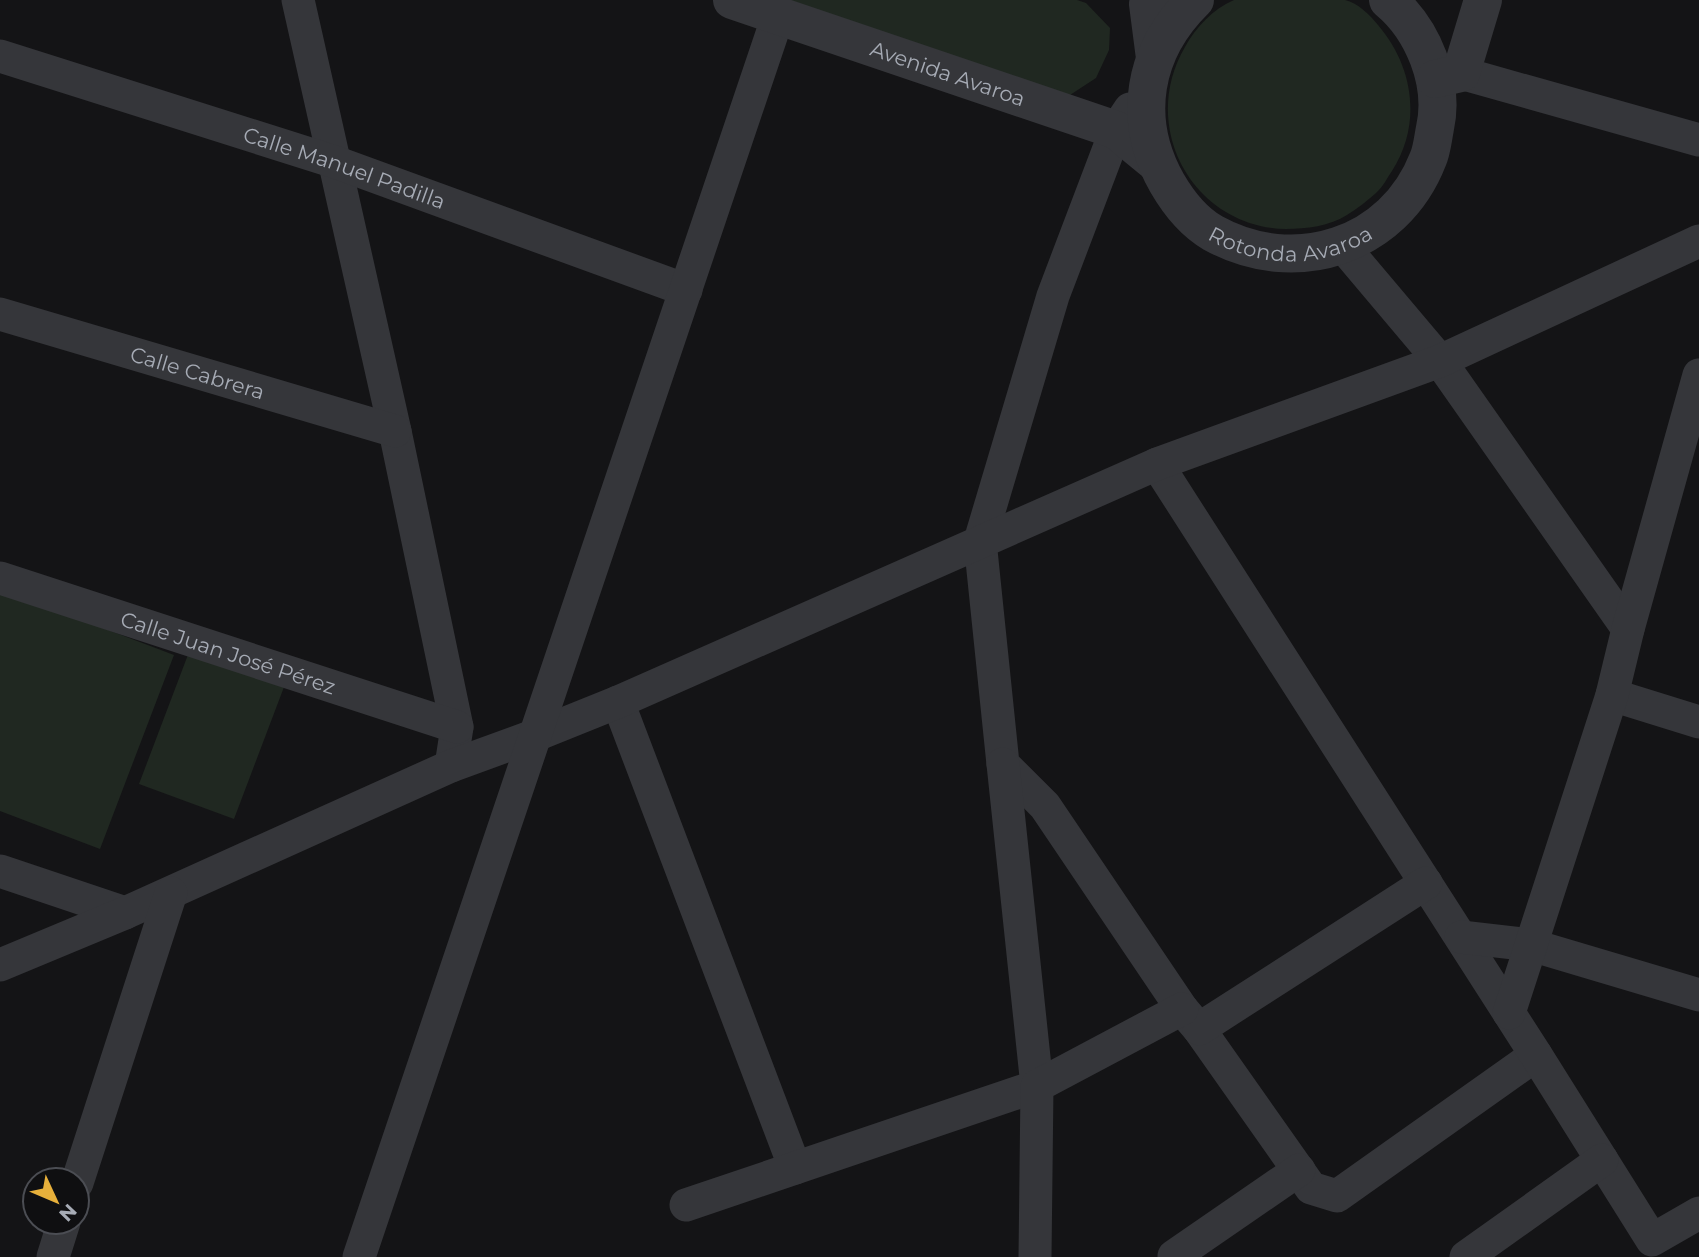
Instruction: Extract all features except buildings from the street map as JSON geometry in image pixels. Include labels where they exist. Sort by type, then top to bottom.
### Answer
[{"type":"street","points":[[298,0],[395,431],[457,727],[451,766]]},
{"type":"street","name":"Avenida Avaroa","points":[[732,0],[1116,130],[1155,162]]},
{"type":"street","name":"Rotonda Avaroa","points":[[1163,3],[1146,112],[1148,138],[1155,162],[1178,202],[1211,232],[1253,250],[1298,255],[1343,246],[1382,223],[1410,194],[1429,158],[1448,76],[1398,8],[1388,0]]},
{"type":"street","points":[[1483,0],[1448,76],[1699,140]]},
{"type":"street","points":[[359,1257],[778,16]]},
{"type":"street","name":"Calle Manuel Padilla","points":[[0,56],[335,162],[686,290]]},
{"type":"street","points":[[1035,1257],[1037,1086],[980,541],[1053,296],[1116,130],[1151,71]]},
{"type":"street","points":[[0,965],[171,893],[451,766],[536,736],[618,702],[1157,464],[1440,361],[1699,241]]},
{"type":"street","points":[[1343,246],[1440,361],[1628,629]]},
{"type":"street","name":"Calle Cabrera","points":[[0,314],[395,431]]},
{"type":"street","points":[[1509,1013],[1612,695],[1699,375]]},
{"type":"street","points":[[1157,464],[1652,1240],[1699,1213]]},
{"type":"street","name":"Calle Juan José Pérez","points":[[0,578],[457,727]]},
{"type":"street","points":[[1612,695],[1699,722]]},
{"type":"street","points":[[618,702],[795,1168]]},
{"type":"street","points":[[1003,764],[1045,806],[1311,1188],[1337,1196],[1536,1055]]},
{"type":"street","points":[[0,871],[125,913]]},
{"type":"street","points":[[686,1205],[1037,1086],[1191,1019],[1426,883]]},
{"type":"street","points":[[83,1166],[171,893]]},
{"type":"street","points":[[1461,937],[1531,945],[1699,995]]},
{"type":"street","points":[[1466,1257],[1602,1160]]},
{"type":"street","points":[[1174,1256],[1299,1170]]},
{"type":"street","points":[[53,1257],[60,1236]]},
{"type":"shaded area","points":[[785,0],[1077,0],[1086,3],[1110,28],[1109,50],[1096,78],[1070,95]]},
{"type":"shaded area","points":[[1234,0],[1345,0],[1355,4],[1375,21],[1400,59],[1410,96],[1408,134],[1401,153],[1378,191],[1340,219],[1318,226],[1294,229],[1253,224],[1224,211],[1201,192],[1183,167],[1172,139],[1168,109],[1172,78],[1194,32],[1212,14]]},
{"type":"shaded area","points":[[0,589],[174,655],[100,849],[0,811]]},
{"type":"shaded area","points":[[189,652],[284,687],[234,819],[139,784]]}]
